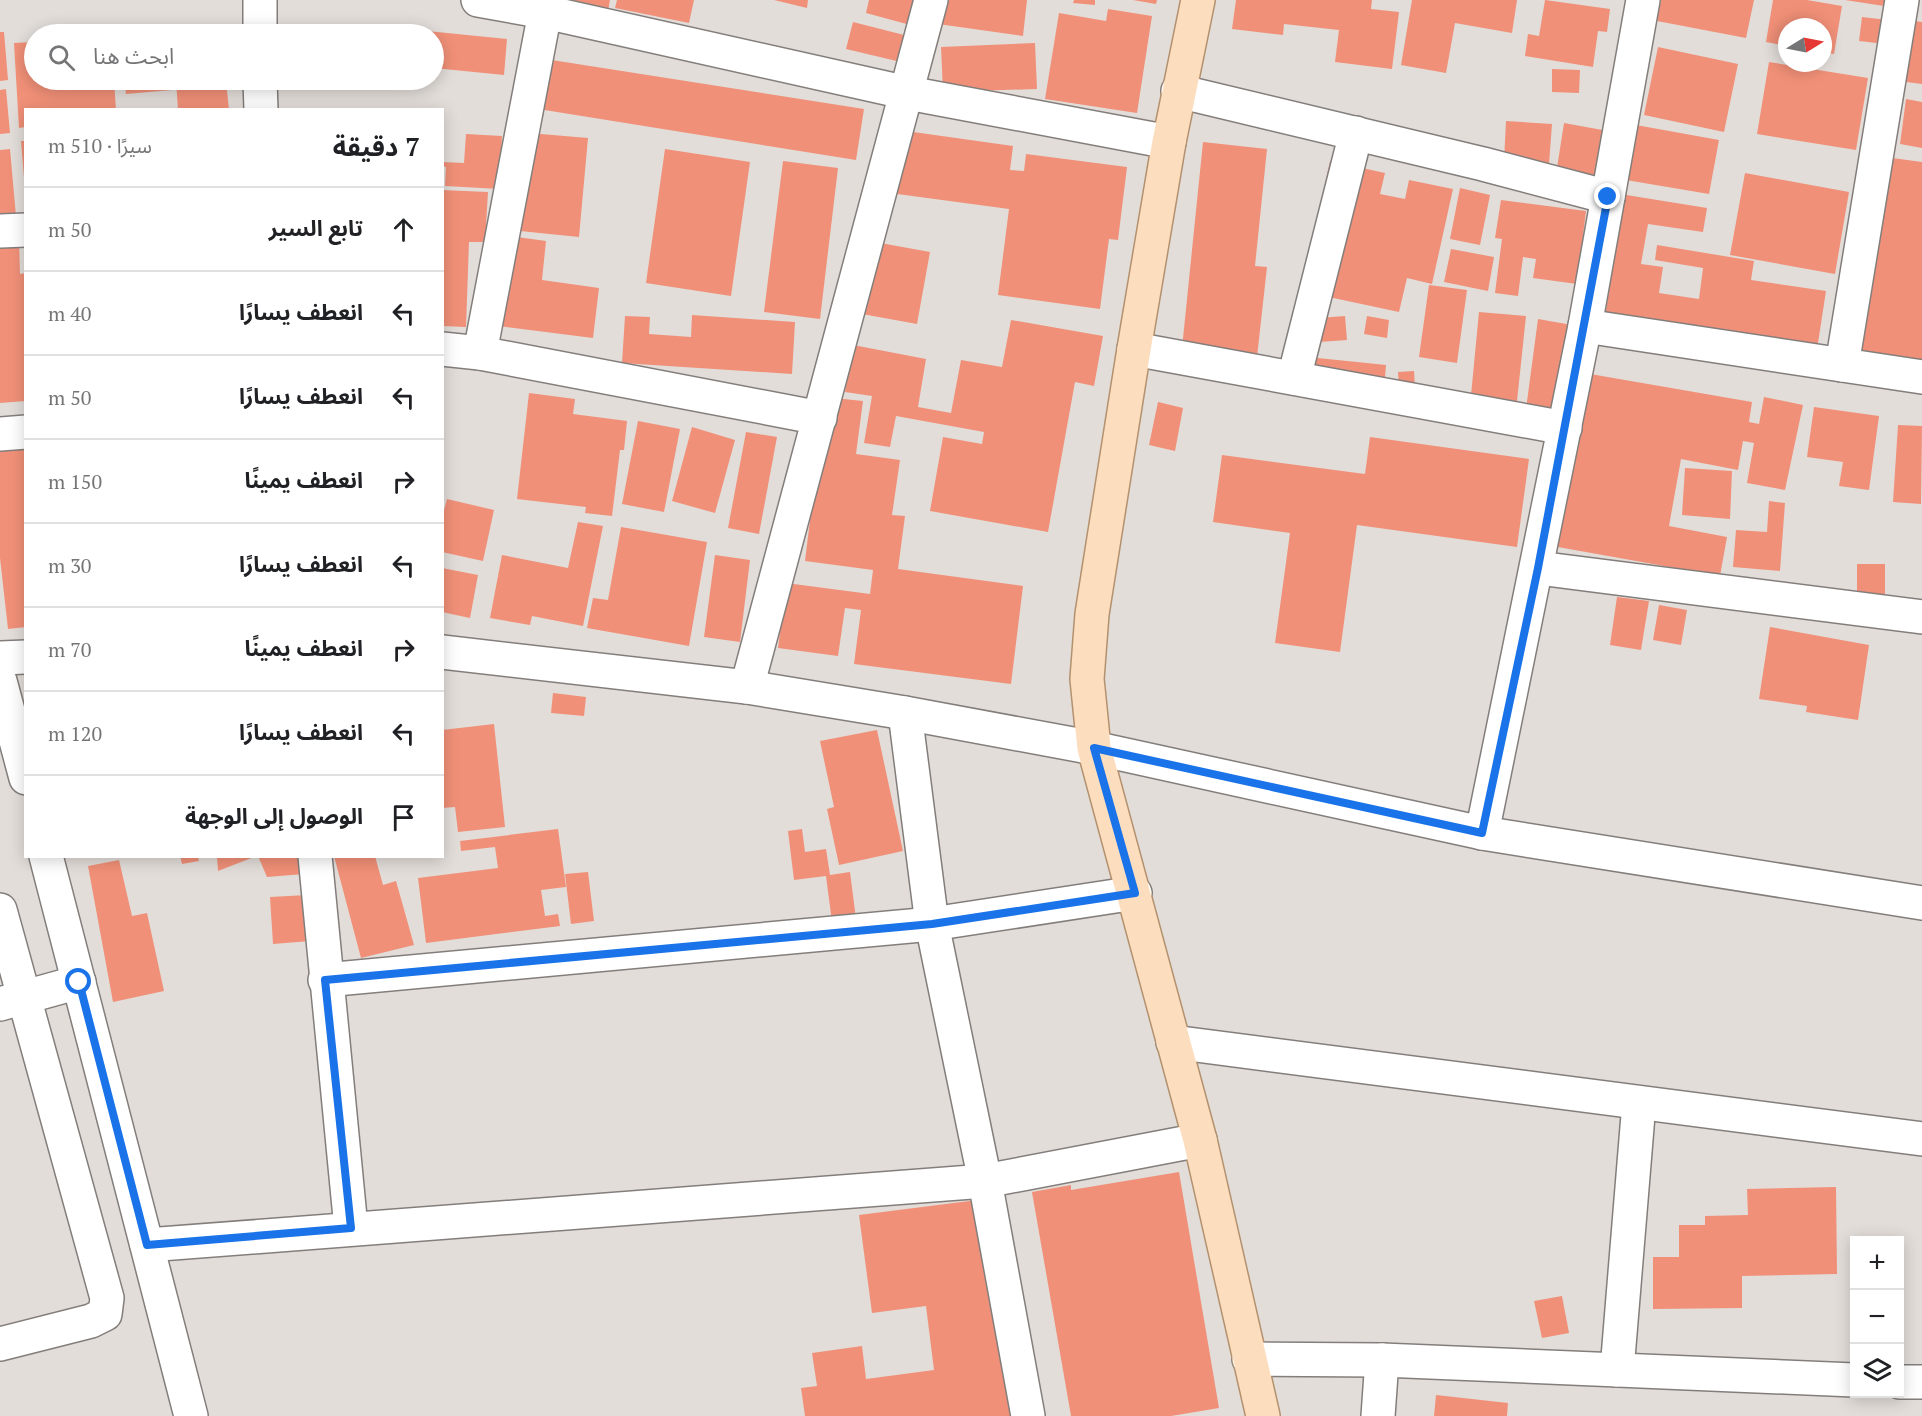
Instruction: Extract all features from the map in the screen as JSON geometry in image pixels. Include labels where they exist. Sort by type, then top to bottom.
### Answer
[{"type":"main road","points":[[1198,0],[1178,91],[1134,349],[1092,614],[1087,679],[1094,748],[1200,1140],[1263,1416]]},
{"type":"street","points":[[260,0],[260,24]]},
{"type":"street","points":[[478,0],[545,12],[908,93],[1169,142]]},
{"type":"street","points":[[747,687],[908,93],[931,0]]},
{"type":"street","points":[[1482,833],[1538,568],[1585,326],[1642,0]]},
{"type":"street","points":[[1842,365],[1902,0]]},
{"type":"street","points":[[480,353],[545,12]]},
{"type":"street","points":[[260,90],[261,108]]},
{"type":"street","points":[[1178,91],[1356,133],[1608,197]]},
{"type":"street","points":[[1294,378],[1356,133]]},
{"type":"street","points":[[0,231],[24,230]]},
{"type":"street","points":[[1585,326],[1922,377]]},
{"type":"street","points":[[444,349],[480,353],[820,418]]},
{"type":"street","points":[[1134,349],[1565,428]]},
{"type":"street","points":[[0,434],[24,432]]},
{"type":"street","points":[[1538,568],[1922,617]]},
{"type":"street","points":[[444,652],[747,687],[905,713],[1094,748],[1482,833],[1922,903]]},
{"type":"street","points":[[0,658],[24,657]]},
{"type":"street","points":[[0,681],[24,771]]},
{"type":"street","points":[[905,713],[932,924],[986,1181],[1028,1416]]},
{"type":"street","points":[[47,858],[191,1416]]},
{"type":"street","points":[[315,858],[325,980],[351,1228]]},
{"type":"street","points":[[325,980],[932,924],[1135,893]]},
{"type":"street","points":[[0,910],[12,1001],[107,1298],[105,1314],[91,1322],[0,1344]]},
{"type":"street","points":[[12,1001],[79,982]]},
{"type":"street","points":[[1173,1042],[1922,1139]]},
{"type":"street","points":[[1617,1370],[1639,1103]]},
{"type":"street","points":[[147,1245],[986,1181],[1200,1140]]},
{"type":"street","points":[[1249,1359],[1382,1360],[1850,1380]]},
{"type":"street","points":[[1378,1416],[1382,1360]]},
{"type":"street","points":[[1904,1382],[1922,1382]]},
{"type":"building","points":[[551,0],[610,0],[608,11]]},
{"type":"building","points":[[617,0],[694,0],[689,23],[615,8]]},
{"type":"building","points":[[774,0],[808,0],[807,8]]},
{"type":"building","points":[[869,0],[921,0],[914,26],[866,13]]},
{"type":"building","points":[[934,0],[1027,0],[1023,36],[931,23]]},
{"type":"building","points":[[1074,0],[1095,0],[1095,5],[1073,3]]},
{"type":"building","points":[[1133,0],[1157,0],[1156,4]]},
{"type":"building","points":[[1236,0],[1372,0],[1371,9],[1399,12],[1392,69],[1335,62],[1339,30],[1284,24],[1283,35],[1232,29]]},
{"type":"building","points":[[1412,0],[1517,0],[1512,33],[1455,23],[1446,73],[1401,65]]},
{"type":"building","points":[[1545,0],[1610,9],[1607,32],[1598,31],[1593,67],[1525,56],[1528,34],[1539,36]]},
{"type":"building","points":[[1661,0],[1754,0],[1746,38],[1657,21]]},
{"type":"building","points":[[1773,0],[1807,0],[1842,6],[1834,54],[1832,54],[1832,18],[1778,18],[1778,44],[1766,42]]},
{"type":"building","points":[[1845,0],[1898,0],[1897,8]]},
{"type":"building","points":[[1108,9],[1152,16],[1137,113],[1045,99],[1059,13],[1106,21]]},
{"type":"building","points":[[1862,17],[1888,20],[1885,44],[1859,41]]},
{"type":"building","points":[[1915,21],[1922,22],[1922,84],[1906,82]]},
{"type":"building","points":[[853,22],[912,37],[905,63],[846,49]]},
{"type":"building","points":[[0,32],[4,32],[8,80],[0,81]]},
{"type":"building","points":[[444,33],[507,39],[504,75],[444,69]]},
{"type":"building","points":[[24,42],[24,90],[115,90],[116,108],[24,108],[24,127],[19,128],[14,43]]},
{"type":"building","points":[[1035,43],[1037,89],[943,92],[941,47]]},
{"type":"building","points":[[1658,47],[1738,64],[1724,132],[1644,115]]},
{"type":"building","points":[[539,58],[864,109],[856,160],[532,108]]},
{"type":"building","points":[[1769,62],[1778,63],[1778,72],[1831,72],[1868,78],[1856,150],[1757,134]]},
{"type":"building","points":[[1552,69],[1580,70],[1579,93],[1552,92]]},
{"type":"building","points":[[6,89],[10,133],[0,134],[0,90]]},
{"type":"building","points":[[125,90],[172,90],[126,94]]},
{"type":"building","points":[[177,90],[227,90],[229,108],[178,108]]},
{"type":"building","points":[[1906,99],[1922,102],[1922,148],[1900,144]]},
{"type":"building","points":[[1506,121],[1552,124],[1549,164],[1504,161]]},
{"type":"building","points":[[1564,123],[1608,131],[1600,176],[1557,168]]},
{"type":"building","points":[[1636,125],[1719,140],[1709,194],[1626,180]]},
{"type":"building","points":[[899,130],[1013,146],[1010,170],[1024,171],[1026,154],[1127,167],[1118,240],[1109,239],[1100,309],[998,295],[1009,209],[890,193]]},
{"type":"building","points":[[529,133],[588,138],[579,237],[520,231]]},
{"type":"building","points":[[466,134],[502,136],[499,189],[445,186],[444,162],[464,163]]},
{"type":"building","points":[[21,141],[24,141],[24,178]]},
{"type":"building","points":[[1203,142],[1267,149],[1255,266],[1267,267],[1256,366],[1181,358]]},
{"type":"building","points":[[10,149],[17,227],[0,228],[0,150]]},
{"type":"building","points":[[665,149],[750,162],[731,296],[646,283]]},
{"type":"building","points":[[1885,157],[1922,162],[1922,360],[1858,362]]},
{"type":"building","points":[[783,161],[838,168],[820,319],[764,312]]},
{"type":"building","points":[[1330,161],[1385,173],[1380,194],[1405,199],[1409,180],[1453,189],[1432,284],[1407,278],[1399,312],[1324,296],[1319,318],[1345,316],[1347,340],[1319,342],[1297,316]]},
{"type":"building","points":[[1745,173],[1849,192],[1835,274],[1730,255]]},
{"type":"building","points":[[1460,188],[1490,195],[1480,245],[1450,239]]},
{"type":"building","points":[[444,190],[488,192],[485,242],[469,242],[466,327],[444,326]]},
{"type":"building","points":[[1608,192],[1707,208],[1703,232],[1648,224],[1641,264],[1663,267],[1659,293],[1699,299],[1703,268],[1655,260],[1657,245],[1754,261],[1751,280],[1826,291],[1816,356],[1605,317],[1615,252],[1599,250]]},
{"type":"building","points":[[1501,200],[1586,211],[1577,284],[1533,278],[1536,259],[1523,257],[1518,296],[1495,293],[1502,239],[1495,238]]},
{"type":"building","points":[[502,235],[546,241],[542,280],[599,288],[593,338],[491,325]]},
{"type":"building","points":[[19,238],[20,274],[24,273],[24,401],[0,403],[0,239]]},
{"type":"building","points":[[875,242],[930,252],[917,324],[862,314]]},
{"type":"building","points":[[1451,249],[1494,257],[1488,291],[1444,282]]},
{"type":"building","points":[[1429,285],[1467,290],[1457,363],[1419,357]]},
{"type":"building","points":[[1479,312],[1526,316],[1515,420],[1469,416]]},
{"type":"building","points":[[692,315],[795,322],[792,374],[622,363],[625,316],[650,317],[649,334],[691,337]]},
{"type":"building","points":[[1367,316],[1389,320],[1387,338],[1364,334]]},
{"type":"building","points":[[1538,319],[1572,325],[1557,415],[1526,409]]},
{"type":"building","points":[[1011,320],[1103,336],[1094,386],[1075,382],[1048,532],[930,511],[943,437],[982,444],[984,432],[896,416],[890,447],[864,443],[872,396],[845,392],[853,345],[926,359],[918,407],[951,413],[961,360],[1002,367]]},
{"type":"building","points":[[1308,357],[1386,365],[1384,391],[1305,383]]},
{"type":"building","points":[[1414,371],[1415,388],[1399,390],[1398,372]]},
{"type":"building","points":[[1573,371],[1752,402],[1749,422],[1759,424],[1764,397],[1803,405],[1785,490],[1747,483],[1754,443],[1743,441],[1738,470],[1681,459],[1669,526],[1727,537],[1720,576],[1541,544]]},
{"type":"building","points":[[529,393],[575,399],[573,414],[627,421],[624,450],[620,450],[612,516],[585,513],[586,507],[517,499]]},
{"type":"building","points":[[825,397],[863,401],[856,454],[900,460],[892,515],[905,516],[898,569],[1023,586],[1011,684],[854,664],[861,610],[845,608],[838,656],[778,648],[786,583],[870,594],[873,570],[805,561]]},
{"type":"building","points":[[1158,402],[1183,408],[1175,451],[1149,445]]},
{"type":"building","points":[[1814,407],[1879,416],[1869,490],[1839,486],[1843,462],[1807,457]]},
{"type":"building","points":[[638,421],[680,429],[664,512],[622,504]]},
{"type":"building","points":[[1898,425],[1922,426],[1921,504],[1893,502]]},
{"type":"building","points":[[692,427],[735,440],[715,513],[672,501]]},
{"type":"building","points":[[746,432],[777,437],[759,534],[728,528]]},
{"type":"building","points":[[24,433],[24,627],[8,629],[0,558],[0,436]]},
{"type":"building","points":[[1370,437],[1529,459],[1517,547],[1357,525],[1340,652],[1275,643],[1290,533],[1213,522],[1222,455],[1365,474]]},
{"type":"building","points":[[1685,468],[1732,471],[1730,519],[1682,515]]},
{"type":"building","points":[[447,499],[494,510],[483,561],[444,552],[444,510]]},
{"type":"building","points":[[1769,501],[1785,503],[1780,571],[1733,567],[1736,530],[1767,532]]},
{"type":"building","points":[[578,522],[603,526],[583,626],[532,616],[530,625],[490,618],[502,555],[568,568]]},
{"type":"building","points":[[621,527],[707,542],[689,646],[587,628],[593,598],[608,600]]},
{"type":"building","points":[[715,555],[750,560],[740,642],[704,637]]},
{"type":"building","points":[[1857,564],[1885,564],[1885,594],[1857,594]]},
{"type":"building","points":[[444,568],[478,575],[470,618],[444,612]]},
{"type":"building","points":[[1617,597],[1649,601],[1641,650],[1610,645]]},
{"type":"building","points":[[1659,605],[1687,610],[1681,645],[1653,640]]},
{"type":"building","points":[[1770,627],[1869,645],[1858,720],[1806,712],[1807,706],[1759,699]]},
{"type":"building","points":[[553,693],[586,697],[584,716],[551,713]]},
{"type":"building","points":[[494,724],[505,827],[458,832],[455,807],[444,808],[444,730]]},
{"type":"building","points":[[877,730],[903,851],[839,865],[827,809],[834,807],[820,741]]},
{"type":"building","points":[[558,829],[566,887],[541,890],[545,916],[558,914],[560,926],[426,943],[418,878],[498,868],[495,847],[461,851],[460,841]]},
{"type":"building","points":[[802,829],[805,852],[826,849],[830,875],[850,872],[856,919],[832,922],[826,876],[794,880],[788,831]]},
{"type":"building","points":[[180,858],[198,858],[199,861],[182,864]]},
{"type":"building","points":[[217,858],[251,858],[218,871]]},
{"type":"building","points":[[259,858],[303,858],[304,874],[267,877]]},
{"type":"building","points":[[335,858],[376,858],[383,885],[396,881],[414,945],[361,958]]},
{"type":"building","points":[[119,860],[132,916],[147,913],[164,991],[113,1002],[88,866]]},
{"type":"building","points":[[588,872],[594,921],[571,924],[565,874]]},
{"type":"building","points":[[307,895],[310,941],[273,944],[270,897]]},
{"type":"building","points":[[1179,1172],[1219,1408],[1171,1416],[1071,1416],[1032,1192],[1071,1185],[1071,1190]]},
{"type":"building","points":[[1836,1187],[1837,1274],[1742,1276],[1742,1308],[1653,1309],[1653,1257],[1679,1257],[1679,1225],[1705,1225],[1705,1216],[1748,1215],[1747,1189]]},
{"type":"building","points":[[993,1198],[1021,1416],[805,1416],[801,1388],[817,1386],[812,1353],[862,1346],[866,1379],[934,1370],[926,1306],[872,1313],[859,1215]]},
{"type":"building","points":[[1562,1296],[1569,1333],[1542,1338],[1534,1301]]},
{"type":"building","points":[[1436,1395],[1508,1403],[1507,1416],[1434,1416]]},
{"type":"route","points":[[79,982],[147,1245],[351,1228],[325,980],[932,924],[1135,893],[1094,748],[1482,833],[1538,568],[1608,197]]}]
